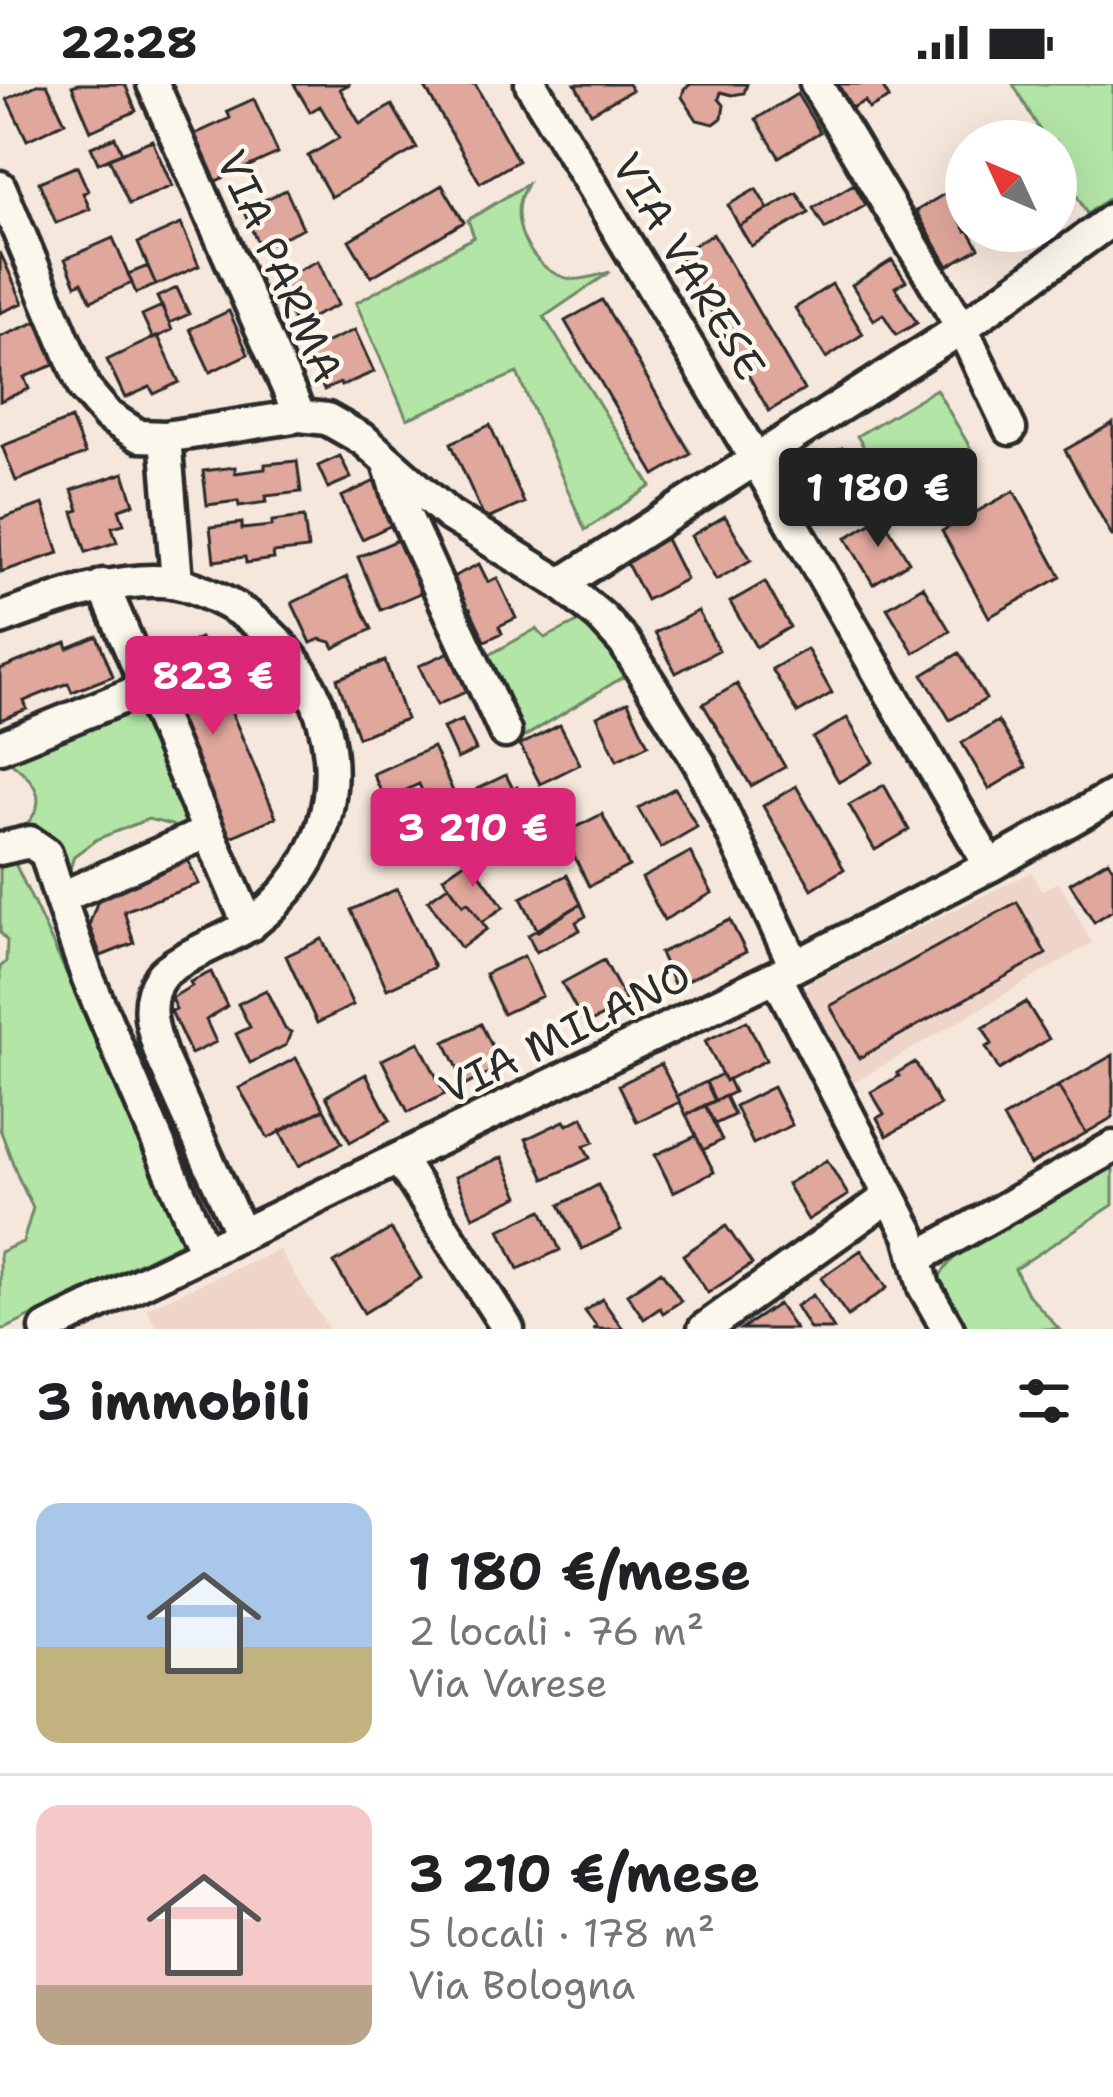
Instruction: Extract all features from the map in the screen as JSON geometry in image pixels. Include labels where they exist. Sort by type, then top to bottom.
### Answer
[{"type":"street","name":"VIA PARMA","points":[[153,84],[300,416]]},
{"type":"street","name":"VIA VARESE","points":[[531,84],[756,460],[990,866]]},
{"type":"street","points":[[816,84],[962,328],[1010,429]]},
{"type":"street","points":[[0,188],[84,388],[108,416],[140,436],[165,437],[300,416],[327,419],[347,429],[449,515],[561,584],[624,642],[700,764],[786,971],[910,1235],[924,1287],[948,1329]]},
{"type":"street","points":[[561,584],[962,328],[1113,219]]},
{"type":"street","points":[[165,437],[177,581]]},
{"type":"street","points":[[388,463],[400,503],[506,732]]},
{"type":"street","points":[[0,619],[103,585],[177,581],[230,603],[266,630],[298,666],[319,707],[331,742],[331,783],[325,822],[310,856],[287,891],[249,926],[164,971],[149,995],[161,1055],[242,1234]]},
{"type":"street","points":[[103,585],[249,926]]},
{"type":"street","points":[[0,748],[146,688]]},
{"type":"street","name":"VIA MILANO","points":[[46,1329],[786,971],[990,866],[1113,796]]},
{"type":"street","points":[[60,898],[208,832]]},
{"type":"street","points":[[0,849],[30,842],[46,853],[87,976],[205,1252]]},
{"type":"street","points":[[916,1258],[1113,1147]]},
{"type":"street","points":[[399,1159],[508,1329]]},
{"type":"street","points":[[704,1329],[890,1196]]},
{"type":"shaded area","points":[[1032,872],[1041,891],[1059,882],[1092,943],[852,1084],[802,996],[809,981]]},
{"type":"shaded area","points":[[279,1250],[329,1329],[158,1329],[146,1308]]},
{"type":"green space","points":[[1013,84],[1113,84],[1113,195],[1087,214],[1077,196],[1077,120],[1034,120]]},
{"type":"green space","points":[[527,184],[518,215],[524,240],[538,261],[571,279],[610,272],[544,317],[651,486],[585,530],[517,373],[407,419],[356,303],[474,237],[468,220]]},
{"type":"green space","points":[[936,389],[978,461],[902,506],[857,436]]},
{"type":"green space","points":[[582,620],[605,639],[628,674],[519,740],[480,660],[536,629],[545,638]]},
{"type":"green space","points":[[143,696],[199,825],[180,832],[148,819],[97,839],[74,856],[67,879],[21,829],[38,800],[32,783],[6,759]]},
{"type":"green space","points":[[13,859],[180,1216],[180,1243],[0,1329],[0,1252],[23,1242],[33,1208],[0,1129],[0,967],[6,962],[7,941],[0,932],[0,863]]},
{"type":"green space","points":[[1113,1157],[1113,1205],[1015,1269],[1026,1292],[1059,1329],[965,1329],[938,1278],[966,1242]]},
{"type":"building","points":[[47,84],[65,122],[27,140],[7,99]]},
{"type":"building","points":[[125,84],[136,111],[91,131],[72,86]]},
{"type":"building","points":[[294,84],[350,84],[340,89],[360,124],[392,105],[417,148],[331,197],[308,156],[339,138],[320,106],[310,112]]},
{"type":"building","points":[[423,84],[475,84],[518,161],[480,183]]},
{"type":"building","points":[[575,84],[628,84],[632,90],[591,113]]},
{"type":"building","points":[[691,84],[747,84],[744,93],[721,92],[722,118],[714,124],[697,120],[682,97]]},
{"type":"building","points":[[838,84],[881,84],[889,98],[869,109],[865,101],[852,108]]},
{"type":"building","points":[[797,94],[820,132],[779,157],[756,119]]},
{"type":"building","points":[[254,99],[278,153],[216,181],[195,134],[230,118],[227,111]]},
{"type":"building","points":[[115,137],[122,153],[98,163],[91,147]]},
{"type":"building","points":[[152,140],[172,186],[129,204],[109,158]]},
{"type":"building","points":[[77,166],[90,209],[56,223],[39,182]]},
{"type":"building","points":[[854,184],[866,205],[825,229],[813,208]]},
{"type":"building","points":[[442,185],[464,222],[371,277],[349,240]]},
{"type":"building","points":[[756,189],[768,209],[739,226],[728,205]]},
{"type":"building","points":[[286,190],[303,228],[260,248],[243,210]]},
{"type":"building","points":[[797,193],[809,213],[751,246],[739,226]]},
{"type":"building","points":[[945,194],[945,252],[972,252],[948,266],[916,211]]},
{"type":"building","points":[[181,224],[199,266],[156,285],[138,243]]},
{"type":"building","points":[[713,234],[804,390],[769,411],[678,254]]},
{"type":"building","points":[[113,238],[132,283],[91,301],[82,282],[76,285],[65,259]]},
{"type":"building","points":[[0,252],[23,303],[0,313]]},
{"type":"building","points":[[892,260],[906,281],[895,287],[917,323],[896,335],[883,314],[874,320],[852,285]]},
{"type":"building","points":[[318,261],[338,305],[295,325],[275,281]]},
{"type":"building","points":[[148,266],[156,285],[136,293],[128,274]]},
{"type":"building","points":[[832,284],[863,334],[826,358],[795,308]]},
{"type":"building","points":[[177,288],[189,314],[169,323],[157,297]]},
{"type":"building","points":[[602,300],[691,454],[655,475],[565,321]]},
{"type":"building","points":[[162,306],[172,330],[153,339],[142,315]]},
{"type":"building","points":[[229,311],[248,354],[210,372],[190,329]]},
{"type":"building","points":[[41,320],[59,363],[24,377],[29,389],[0,401],[0,337]]},
{"type":"building","points":[[355,330],[374,372],[324,390],[307,351]]},
{"type":"building","points":[[158,336],[179,382],[154,394],[150,387],[125,398],[107,360]]},
{"type":"building","points":[[71,419],[85,454],[16,481],[2,446]]},
{"type":"building","points":[[1113,423],[1113,536],[1112,536],[1065,450]]},
{"type":"building","points":[[490,425],[524,503],[485,520],[451,443]]},
{"type":"building","points":[[842,448],[870,494],[833,516],[806,470]]},
{"type":"building","points":[[340,456],[351,478],[328,488],[318,466]]},
{"type":"building","points":[[297,461],[301,492],[266,496],[267,502],[239,506],[238,501],[207,505],[203,471],[235,467],[235,473]]},
{"type":"building","points":[[124,473],[134,504],[119,509],[124,524],[112,527],[117,542],[86,552],[73,512],[79,510],[72,490]]},
{"type":"building","points":[[375,481],[396,523],[362,539],[341,497]]},
{"type":"building","points":[[1014,491],[1061,577],[989,617],[942,531]]},
{"type":"building","points":[[43,504],[59,553],[1,572],[0,519]]},
{"type":"building","points":[[725,516],[751,560],[716,580],[691,536]]},
{"type":"building","points":[[882,516],[909,562],[873,584],[846,538]]},
{"type":"building","points":[[304,517],[308,549],[273,553],[274,559],[246,563],[245,557],[214,561],[210,527],[272,526],[272,521]]},
{"type":"building","points":[[400,539],[423,592],[381,610],[358,557]]},
{"type":"building","points":[[666,539],[686,579],[646,600],[625,560]]},
{"type":"building","points":[[479,564],[488,582],[497,578],[516,618],[499,626],[502,633],[485,641],[470,609],[461,613],[445,581]]},
{"type":"building","points":[[347,577],[372,629],[334,648],[320,639],[311,643],[292,603]]},
{"type":"building","points":[[765,582],[790,627],[756,647],[730,602]]},
{"type":"building","points":[[923,586],[950,631],[914,653],[887,608]]},
{"type":"building","points":[[698,611],[719,650],[676,673],[655,633]]},
{"type":"building","points":[[97,636],[113,676],[72,692],[68,683],[24,701],[27,709],[0,720],[0,669],[66,642],[68,648]]},
{"type":"building","points":[[200,638],[276,817],[226,839],[150,659]]},
{"type":"building","points":[[807,649],[832,693],[798,713],[772,669]]},
{"type":"building","points":[[454,650],[472,689],[437,705],[419,666]]},
{"type":"building","points":[[959,653],[986,699],[950,720],[923,675]]},
{"type":"building","points":[[385,661],[406,719],[358,737],[337,679]]},
{"type":"building","points":[[737,684],[785,767],[751,786],[703,704]]},
{"type":"building","points":[[628,702],[648,745],[617,760],[597,716]]},
{"type":"building","points":[[847,718],[873,762],[839,782],[813,738]]},
{"type":"building","points":[[462,720],[476,750],[457,759],[443,728]]},
{"type":"building","points":[[998,721],[1026,767],[989,789],[962,743]]},
{"type":"building","points":[[560,725],[580,764],[540,784],[520,745]]},
{"type":"building","points":[[433,747],[456,798],[446,827],[421,817],[426,800],[419,784],[385,800],[373,774]]},
{"type":"building","points":[[506,775],[530,815],[496,830],[477,789]]},
{"type":"building","points":[[884,785],[909,830],[875,850],[849,805]]},
{"type":"building","points":[[796,786],[844,869],[812,889],[763,806]]},
{"type":"building","points":[[675,788],[697,827],[661,848],[638,808]]},
{"type":"building","points":[[602,814],[629,866],[589,886],[563,834]]},
{"type":"building","points":[[184,852],[199,884],[124,911],[134,943],[101,956],[89,925],[107,888]]},
{"type":"building","points":[[690,852],[712,893],[664,920],[642,878]]},
{"type":"building","points":[[469,859],[504,907],[482,922],[443,877]]},
{"type":"building","points":[[1108,860],[1113,868],[1113,910],[1094,922],[1070,883]]},
{"type":"building","points":[[567,875],[581,904],[538,931],[521,898]]},
{"type":"building","points":[[449,885],[487,929],[461,948],[428,900]]},
{"type":"building","points":[[397,889],[434,967],[387,989],[351,910]]},
{"type":"building","points":[[1017,902],[1046,954],[859,1058],[830,1006]]},
{"type":"building","points":[[581,904],[586,916],[576,922],[580,930],[536,952],[528,935]]},
{"type":"building","points":[[730,920],[746,952],[675,986],[660,953]]},
{"type":"building","points":[[322,939],[353,1005],[317,1023],[286,956]]},
{"type":"building","points":[[524,956],[542,996],[503,1014],[485,974]]},
{"type":"building","points":[[604,960],[627,1003],[585,1025],[562,983]]},
{"type":"building","points":[[211,972],[227,1006],[206,1020],[216,1042],[191,1054],[171,1011],[176,1009],[171,998]]},
{"type":"building","points":[[266,990],[285,1029],[291,1032],[286,1045],[250,1063],[236,1034],[250,1027],[238,1004]]},
{"type":"building","points":[[1026,1002],[1049,1039],[999,1070],[986,1047],[992,1044],[983,1028]]},
{"type":"building","points":[[747,1021],[766,1060],[725,1081],[705,1041]]},
{"type":"building","points":[[481,1024],[502,1066],[466,1085],[445,1042]]},
{"type":"building","points":[[419,1042],[445,1094],[408,1112],[382,1060]]},
{"type":"building","points":[[1113,1055],[1113,1117],[1086,1133],[1058,1086]]},
{"type":"building","points":[[296,1058],[324,1109],[268,1138],[239,1088]]},
{"type":"building","points":[[915,1062],[940,1105],[887,1136],[877,1118],[884,1114],[871,1092]]},
{"type":"building","points":[[661,1064],[680,1102],[637,1122],[619,1085]]},
{"type":"building","points":[[366,1074],[390,1120],[350,1142],[326,1096]]},
{"type":"building","points":[[722,1074],[734,1092],[715,1101],[706,1082]]},
{"type":"building","points":[[706,1082],[715,1101],[686,1115],[677,1096]]},
{"type":"building","points":[[1058,1086],[1086,1133],[1030,1165],[1003,1118]]},
{"type":"building","points":[[773,1087],[792,1125],[753,1144],[735,1106]]},
{"type":"building","points":[[725,1096],[734,1115],[715,1124],[705,1105]]},
{"type":"building","points":[[705,1105],[722,1140],[703,1150],[686,1115]]},
{"type":"building","points":[[324,1109],[342,1143],[298,1166],[280,1131]]},
{"type":"building","points":[[583,1117],[594,1142],[584,1146],[590,1158],[545,1179],[526,1139]]},
{"type":"building","points":[[696,1136],[714,1172],[673,1192],[655,1155]]},
{"type":"building","points":[[502,1157],[519,1196],[473,1217],[455,1177]]},
{"type":"building","points":[[827,1160],[848,1195],[808,1220],[787,1184]]},
{"type":"building","points":[[598,1185],[621,1230],[582,1249],[560,1205]]},
{"type":"building","points":[[542,1210],[560,1250],[518,1269],[500,1230]]},
{"type":"building","points":[[726,1226],[752,1264],[708,1293],[683,1255]]},
{"type":"building","points":[[391,1229],[421,1278],[364,1313],[334,1263]]},
{"type":"building","points":[[861,1250],[887,1288],[848,1316],[821,1278]]},
{"type":"building","points":[[661,1271],[681,1301],[644,1319],[627,1294]]},
{"type":"building","points":[[813,1295],[834,1329],[810,1329],[796,1306]]},
{"type":"building","points":[[602,1299],[623,1329],[593,1329],[597,1327],[585,1311]]},
{"type":"building","points":[[778,1304],[795,1329],[741,1329]]}]
